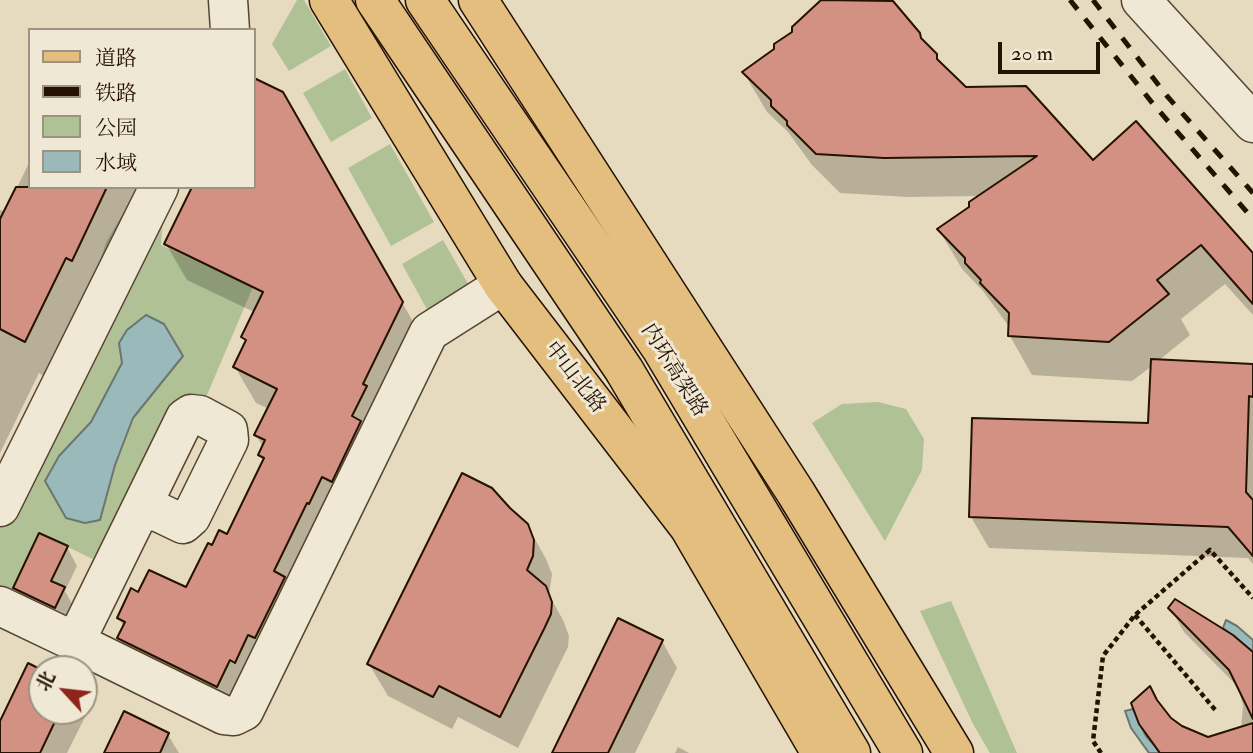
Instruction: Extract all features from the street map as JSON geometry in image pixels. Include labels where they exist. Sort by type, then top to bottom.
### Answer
[{"type":"main road","name":"中山北路","points":[[329,0],[503,285],[689,527],[821,753]]},
{"type":"main road","name":"内环高架路","points":[[375,0],[624,370],[850,753]]},
{"type":"main road","name":"内环高架路","points":[[425,0],[661,348],[903,753]]},
{"type":"main road","points":[[478,0],[796,493],[954,753]]},
{"type":"street","points":[[228,0],[230,28]]},
{"type":"street","points":[[1141,0],[1253,123]]},
{"type":"street","points":[[0,507],[158,189]]},
{"type":"street","points":[[0,606],[78,637],[225,715],[234,716],[244,711],[429,332],[503,285]]},
{"type":"street","points":[[78,637],[137,516]]},
{"type":"path","points":[[1101,753],[1093,741],[1102,656],[1135,615],[1210,550],[1253,598]]},
{"type":"path","points":[[1135,615],[1217,712]]},
{"type":"green space","points":[[297,0],[304,0],[331,46],[289,71],[272,44]]},
{"type":"green space","points":[[345,69],[372,118],[331,142],[303,93]]},
{"type":"green space","points":[[390,144],[434,222],[391,246],[348,168]]},
{"type":"green space","points":[[138,189],[141,189],[163,216],[161,245],[253,287],[207,395],[195,403],[101,563],[41,534],[11,593],[0,588],[0,475],[88,301],[106,242]]},
{"type":"green space","points":[[443,240],[471,289],[429,313],[402,264]]},
{"type":"green space","points":[[878,402],[906,409],[924,439],[922,470],[885,541],[812,423],[842,404]]},
{"type":"green space","points":[[951,601],[1017,753],[990,753],[973,724],[920,611]]},
{"type":"water","points":[[146,315],[164,324],[183,356],[133,418],[115,465],[100,520],[85,523],[66,518],[45,481],[59,456],[91,422],[122,363],[119,343],[127,330]]},
{"type":"water","points":[[1226,620],[1253,640],[1253,652],[1223,628]]},
{"type":"water","points":[[1133,709],[1146,736],[1161,753],[1149,753],[1131,728],[1125,711]]},
{"type":"building","points":[[821,0],[893,1],[937,54],[937,59],[966,87],[1026,86],[1093,160],[1136,121],[1253,253],[1253,304],[1201,245],[1157,280],[1169,294],[1109,342],[1008,336],[1009,313],[980,283],[981,280],[965,263],[965,258],[937,229],[969,207],[969,202],[1037,156],[884,158],[816,154],[771,106],[771,100],[742,72],[774,49],[774,44],[792,32],[792,27]]},
{"type":"building","points":[[256,79],[283,92],[403,302],[363,384],[367,386],[352,416],[361,421],[332,482],[322,477],[309,504],[307,503],[274,571],[285,577],[255,638],[248,635],[235,663],[230,660],[217,687],[117,638],[125,622],[117,618],[131,588],[138,592],[149,570],[186,587],[208,543],[212,545],[219,530],[227,534],[264,458],[258,455],[265,440],[254,435],[277,389],[233,367],[246,340],[241,337],[263,292],[164,244],[191,189],[256,189]]},
{"type":"building","points":[[16,187],[106,189],[72,261],[66,258],[25,342],[0,329],[0,219]]},
{"type":"building","points":[[1151,359],[1253,364],[1253,397],[1249,396],[1246,492],[1253,500],[1253,556],[1228,527],[969,517],[972,418],[1148,423]]},
{"type":"building","points":[[462,473],[492,488],[528,524],[534,540],[533,556],[527,570],[546,586],[552,602],[551,614],[500,717],[439,686],[433,697],[367,664]]},
{"type":"building","points":[[39,533],[68,546],[51,581],[65,587],[55,608],[13,588]]},
{"type":"building","points":[[1175,599],[1233,635],[1253,652],[1253,719],[1229,670],[1168,608]]},
{"type":"building","points":[[618,618],[663,640],[608,753],[552,753]]},
{"type":"building","points":[[28,663],[28,725],[53,725],[40,753],[0,753],[0,721]]},
{"type":"building","points":[[1150,686],[1171,718],[1208,737],[1253,723],[1253,753],[1160,753],[1139,724],[1131,703]]},
{"type":"building","points":[[124,711],[169,733],[160,753],[104,753]]},
{"type":"railway","points":[[1070,0],[1154,105],[1253,219]]},
{"type":"railway","points":[[1093,0],[1167,96],[1253,193]]}]
